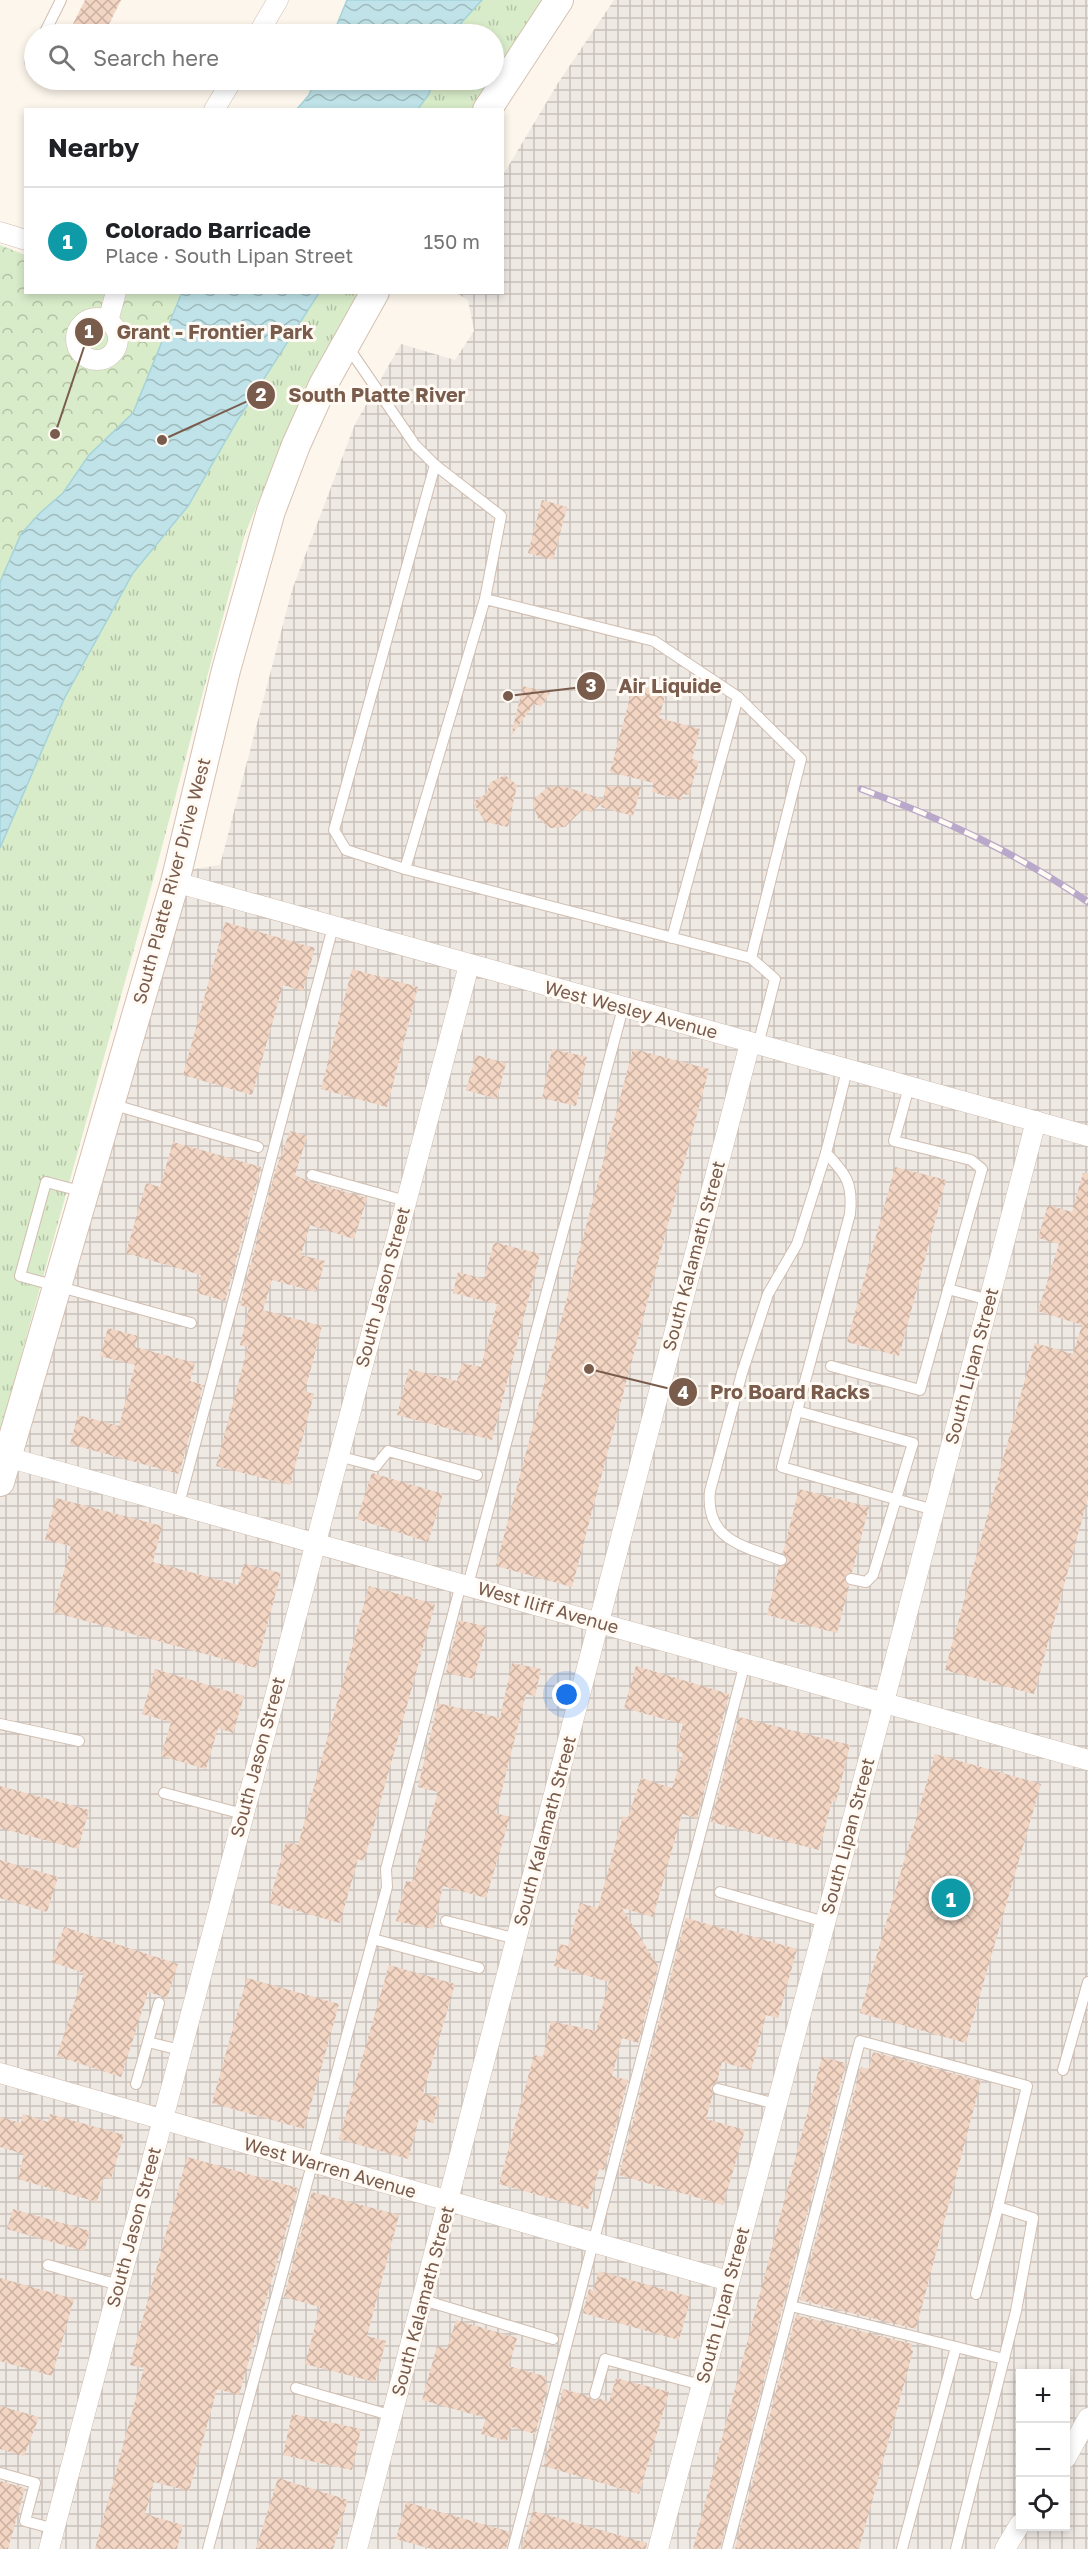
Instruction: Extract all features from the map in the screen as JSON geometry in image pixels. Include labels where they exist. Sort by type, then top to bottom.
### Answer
[{"type":"street","points":[[264,24],[278,0]]},
{"type":"street","points":[[504,84],[559,0]]},
{"type":"street","points":[[215,108],[226,90]]},
{"type":"street","points":[[488,108],[500,90]]},
{"type":"street","points":[[0,232],[24,239]]},
{"type":"street","points":[[108,321],[115,294]]},
{"type":"street","name":"South Platte River Drive West","points":[[3,1469],[174,882],[226,670],[271,511],[296,445],[345,344],[374,294]]},
{"type":"street","name":"West Wesley Avenue","points":[[174,882],[1088,1136]]},
{"type":"street","name":"South Jason Street","points":[[49,2549],[469,965]]},
{"type":"street","name":"South Kalamath Street","points":[[357,2549],[599,1623],[754,1044]]},
{"type":"street","name":"South Lipan Street","points":[[658,2549],[1036,1122]]},
{"type":"street","name":"West Iliff Avenue","points":[[3,1469],[179,1504],[1088,1760]]},
{"type":"street","name":"West Warren Avenue","points":[[0,2073],[729,2280]]},
{"type":"street","points":[[1070,2449],[1088,2418]]},
{"type":"street","points":[[1005,2549],[1016,2531]]},
{"type":"lane","points":[[49,24],[61,0]]},
{"type":"lane","points":[[345,344],[415,445],[450,479],[501,516],[484,600],[405,869]]},
{"type":"lane","points":[[435,465],[334,830],[346,850],[405,869],[752,958],[775,979],[754,1044]]},
{"type":"lane","points":[[484,600],[654,641],[738,697],[801,759],[752,958]]},
{"type":"lane","points":[[672,938],[738,697]]},
{"type":"lane","points":[[179,1504],[333,927]]},
{"type":"lane","points":[[208,2549],[387,1887],[386,1869],[624,1008]]},
{"type":"lane","points":[[781,1560],[739,1545],[725,1536],[712,1523],[708,1508],[710,1491],[742,1373],[768,1294],[797,1244],[826,1154],[848,1070]]},
{"type":"lane","points":[[831,1366],[920,1390],[982,1169],[971,1160],[894,1140],[909,1086]]},
{"type":"lane","points":[[110,1103],[258,1147]]},
{"type":"lane","points":[[826,1154],[844,1172],[852,1192],[850,1214],[782,1467],[934,1510]]},
{"type":"lane","points":[[312,1175],[406,1201]]},
{"type":"lane","points":[[84,1192],[46,1182],[20,1276],[191,1323]]},
{"type":"lane","points":[[948,1289],[989,1300]]},
{"type":"lane","points":[[797,1411],[913,1443],[873,1575],[866,1582],[850,1579]]},
{"type":"lane","points":[[338,1456],[376,1466],[388,1451],[477,1475]]},
{"type":"lane","points":[[513,2549],[745,1663]]},
{"type":"lane","points":[[0,1724],[79,1741]]},
{"type":"lane","points":[[164,1793],[243,1814]]},
{"type":"lane","points":[[720,1892],[825,1922]]},
{"type":"lane","points":[[446,1921],[517,1939]]},
{"type":"lane","points":[[373,1939],[479,1968]]},
{"type":"lane","points":[[1063,2070],[1088,1982]]},
{"type":"lane","points":[[136,2084],[159,2003]]},
{"type":"lane","points":[[727,2549],[861,2041],[1027,2086],[976,2294]]},
{"type":"lane","points":[[148,2042],[180,2050]]},
{"type":"lane","points":[[718,2089],[777,2104]]},
{"type":"lane","points":[[956,2549],[1004,2359],[1034,2218],[998,2207]]},
{"type":"lane","points":[[48,2265],[118,2285]]},
{"type":"lane","points":[[423,2300],[553,2339]]},
{"type":"lane","points":[[791,2306],[1004,2359]]},
{"type":"lane","points":[[902,2549],[956,2347]]},
{"type":"lane","points":[[595,2394],[605,2359],[701,2385]]},
{"type":"lane","points":[[296,2388],[393,2416]]},
{"type":"lane","points":[[0,2474],[35,2483],[25,2521],[55,2529]]},
{"type":"shaded area","points":[[614,0],[1088,0],[1088,2549],[0,2549],[0,1457],[162,874],[220,865],[292,590],[355,424],[401,344],[455,360],[474,331],[468,300],[458,294],[504,294],[504,173],[558,83]]},
{"type":"green space","points":[[482,0],[548,0],[504,69],[504,24],[460,24]]},
{"type":"green space","points":[[430,90],[490,90],[479,108],[419,108]]},
{"type":"green space","points":[[0,245],[24,255],[24,294],[182,294],[133,413],[89,455],[63,493],[21,534],[0,582]]},
{"type":"green space","points":[[318,294],[362,294],[308,382],[245,534],[154,877],[0,1432],[0,848],[65,697],[133,573],[188,506],[237,421]]},
{"type":"water","points":[[347,0],[482,0],[460,24],[337,24]]},
{"type":"water","points":[[311,90],[430,90],[419,108],[298,108]]},
{"type":"water","points":[[181,294],[318,294],[237,421],[188,506],[133,573],[65,697],[0,848],[0,582],[21,534],[63,493],[89,455],[133,413]]},
{"type":"building","points":[[85,0],[121,0],[109,24],[73,24]]},
{"type":"building","points":[[542,500],[567,507],[553,560],[528,553]]},
{"type":"building","points":[[634,683],[666,692],[659,718],[700,729],[692,759],[699,761],[689,795],[683,794],[681,800],[652,792],[654,783],[610,772]]},
{"type":"building","points":[[523,686],[550,693],[541,706],[534,704],[511,736]]},
{"type":"building","points":[[505,775],[517,785],[508,827],[485,822],[473,802],[486,794],[491,782]]},
{"type":"building","points":[[563,786],[603,799],[606,786],[641,787],[633,816],[601,807],[602,803],[591,812],[582,810],[565,827],[550,828],[538,818],[533,805],[534,799],[548,787]]},
{"type":"building","points":[[225,922],[315,948],[303,991],[283,985],[252,1095],[183,1075]]},
{"type":"building","points":[[352,969],[418,987],[387,1107],[321,1089]]},
{"type":"building","points":[[552,1049],[587,1057],[576,1106],[542,1098]]},
{"type":"building","points":[[633,1049],[709,1069],[572,1587],[496,1566]]},
{"type":"building","points":[[476,1055],[506,1063],[497,1099],[466,1090]]},
{"type":"building","points":[[290,1131],[307,1136],[295,1175],[310,1182],[367,1198],[354,1239],[310,1225],[301,1255],[325,1261],[316,1292],[272,1280],[263,1310],[322,1326],[305,1391],[314,1394],[290,1485],[216,1466],[248,1347],[240,1345],[249,1308],[240,1305],[275,1172]]},
{"type":"building","points":[[173,1142],[261,1167],[225,1301],[197,1293],[201,1275],[126,1253],[146,1183],[160,1187]]},
{"type":"building","points":[[895,1167],[946,1180],[899,1356],[847,1342]]},
{"type":"building","points":[[1083,1173],[1088,1173],[1088,1498],[1034,1694],[945,1670],[1035,1343],[1073,1354],[1082,1325],[1038,1311],[1059,1244],[1038,1238],[1048,1205],[1072,1212]]},
{"type":"building","points":[[494,1242],[540,1254],[492,1440],[397,1415],[409,1369],[457,1381],[462,1363],[481,1367],[497,1304],[453,1293],[458,1272],[484,1279]]},
{"type":"building","points":[[108,1328],[138,1336],[135,1347],[195,1363],[190,1381],[203,1385],[179,1474],[70,1444],[78,1415],[119,1426],[135,1365],[100,1356]]},
{"type":"building","points":[[372,1473],[443,1494],[428,1542],[357,1519]]},
{"type":"building","points":[[799,1489],[869,1507],[852,1572],[844,1577],[849,1586],[837,1633],[767,1615],[779,1567],[788,1562],[783,1553]]},
{"type":"building","points":[[56,1498],[162,1526],[153,1562],[238,1585],[244,1564],[281,1573],[256,1668],[53,1612],[71,1546],[45,1540]]},
{"type":"building","points":[[369,1586],[435,1604],[364,1861],[358,1859],[340,1923],[269,1903],[286,1842],[298,1845]]},
{"type":"building","points":[[459,1620],[487,1627],[474,1679],[446,1673]]},
{"type":"building","points":[[512,1663],[541,1669],[535,1696],[526,1694],[496,1813],[510,1817],[486,1898],[443,1886],[433,1929],[396,1921],[406,1881],[412,1882],[438,1792],[418,1787],[438,1703],[500,1718]]},
{"type":"building","points":[[636,1666],[729,1694],[697,1818],[682,1814],[653,1917],[622,1908],[658,1966],[638,2043],[622,2038],[612,2076],[628,2080],[604,2170],[599,2169],[588,2209],[499,2184],[534,2055],[543,2057],[551,2021],[596,2031],[609,1982],[554,1966],[560,1944],[568,1946],[580,1903],[598,1908],[623,1816],[628,1818],[641,1778],[672,1788],[683,1753],[676,1751],[683,1724],[624,1708]]},
{"type":"building","points":[[155,1669],[244,1696],[233,1733],[218,1728],[206,1769],[161,1756],[171,1722],[142,1714]]},
{"type":"building","points":[[739,1717],[850,1745],[836,1802],[832,1801],[819,1850],[711,1822]]},
{"type":"building","points":[[935,1754],[1041,1784],[966,2043],[860,2013]]},
{"type":"building","points":[[0,1786],[89,1810],[78,1849],[0,1828]]},
{"type":"building","points":[[0,1860],[58,1877],[47,1912],[0,1898]]},
{"type":"building","points":[[686,1918],[797,1949],[778,2018],[766,2015],[751,2070],[722,2062],[717,2082],[711,2087],[713,2094],[706,2119],[745,2130],[723,2205],[619,2175]]},
{"type":"building","points":[[64,1927],[178,1964],[167,1998],[148,1992],[121,2077],[57,2056],[84,1973],[52,1962]]},
{"type":"building","points":[[389,1965],[455,1984],[423,2093],[440,2098],[433,2123],[419,2119],[408,2159],[339,2139]]},
{"type":"building","points":[[247,1978],[339,2004],[304,2129],[212,2103]]},
{"type":"building","points":[[873,2052],[981,2081],[916,2329],[800,2300],[861,2067],[869,2069]]},
{"type":"building","points":[[822,2057],[846,2063],[720,2549],[693,2549]]},
{"type":"building","points":[[23,2114],[48,2122],[50,2114],[124,2135],[111,2179],[104,2177],[97,2202],[18,2179],[24,2154],[0,2147],[0,2117],[21,2123]]},
{"type":"building","points":[[187,2157],[298,2188],[239,2395],[217,2389],[189,2491],[154,2482],[145,2514],[183,2525],[177,2549],[95,2549],[144,2368],[130,2365]]},
{"type":"building","points":[[312,2192],[399,2215],[367,2336],[386,2341],[375,2382],[305,2364],[320,2307],[284,2297]]},
{"type":"building","points":[[13,2209],[90,2231],[84,2251],[7,2229]]},
{"type":"building","points":[[599,2271],[691,2297],[679,2340],[583,2313],[589,2289],[593,2291]]},
{"type":"building","points":[[0,2278],[74,2299],[52,2376],[0,2361]]},
{"type":"building","points":[[796,2315],[912,2344],[911,2350],[913,2351],[859,2549],[735,2549]]},
{"type":"building","points":[[456,2320],[517,2338],[509,2366],[547,2377],[545,2384],[548,2385],[535,2434],[511,2427],[507,2441],[481,2434],[486,2418],[422,2400],[437,2346],[447,2349]]},
{"type":"building","points":[[616,2378],[669,2392],[639,2494],[544,2466],[563,2389],[588,2396],[594,2401],[600,2399],[609,2402]]},
{"type":"building","points":[[0,2406],[39,2417],[24,2456],[0,2449]]},
{"type":"building","points":[[292,2414],[361,2429],[352,2470],[283,2455]]},
{"type":"building","points":[[278,2478],[348,2500],[333,2549],[256,2549]]},
{"type":"building","points":[[0,2481],[25,2488],[8,2549],[0,2549]]},
{"type":"building","points":[[406,2502],[510,2532],[506,2549],[432,2549],[396,2539]]},
{"type":"building","points":[[533,2511],[647,2543],[646,2549],[521,2549]]},
{"type":"railway","points":[[861,789],[921,812],[978,838],[1033,867],[1088,902]]},
{"type":"place","name":"Grant - Frontier Park","points":[[55,434]]},
{"type":"place","name":"South Platte River","points":[[162,440]]},
{"type":"place","name":"Air Liquide","points":[[508,696]]},
{"type":"place","name":"Pro Board Racks","points":[[589,1369]]},
{"type":"place","name":"Colorado Barricade","points":[[951,1898]]}]
